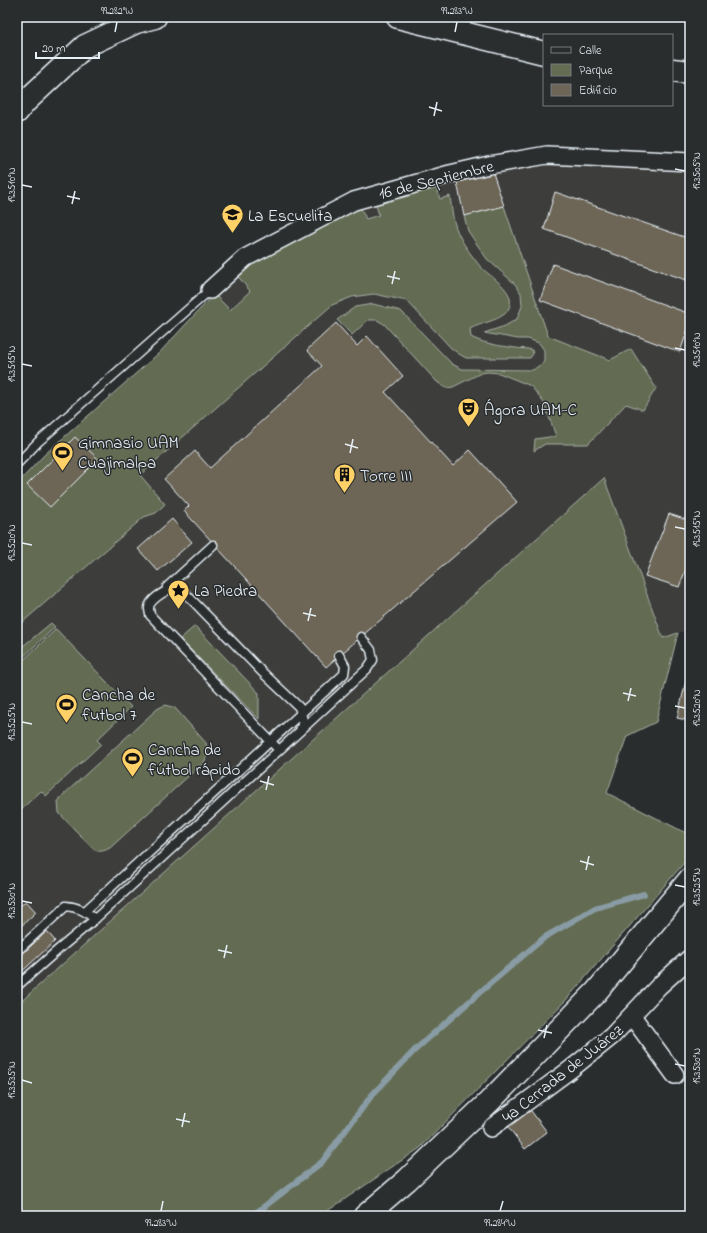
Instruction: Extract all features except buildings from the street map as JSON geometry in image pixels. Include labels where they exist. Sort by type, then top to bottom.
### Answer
[{"type":"street","points":[[17,112],[25,102],[85,46],[136,22],[155,17]]},
{"type":"street","points":[[407,18],[543,53]]},
{"type":"street","points":[[673,70],[690,72]]},
{"type":"street","name":"16 de Septiembre","points":[[210,290],[245,258],[354,200],[450,174],[547,155],[690,162]]},
{"type":"street","points":[[365,1216],[406,1180],[489,1102],[596,992],[690,879]]},
{"type":"street","name":"4a Cerrada de Juárez","points":[[491,1128],[571,1070],[612,1036],[659,986],[690,958]]},
{"type":"street","points":[[632,1016],[675,1075]]},
{"type":"lane","points":[[17,464],[38,442],[210,290]]},
{"type":"lane","points":[[214,545],[160,594],[149,605],[148,610],[150,615],[279,750]]},
{"type":"lane","points":[[160,594],[175,586],[179,587],[299,707],[303,720],[300,731]]},
{"type":"lane","points":[[17,986],[95,919],[367,669],[373,660],[372,650],[361,637]]},
{"type":"lane","points":[[85,911],[344,674],[345,666],[338,656]]},
{"type":"lane","points":[[17,951],[66,906],[85,911],[95,919]]},
{"type":"shaded area","points":[[548,162],[690,172],[690,629],[663,638],[604,478],[26,997],[17,989],[17,484],[49,451],[160,352],[247,262],[360,206],[493,173]]},
{"type":"green space","points":[[436,187],[440,199],[450,196],[456,227],[467,248],[479,265],[501,285],[510,297],[508,310],[496,319],[470,329],[471,337],[493,344],[532,350],[533,354],[530,358],[466,358],[451,348],[407,301],[374,294],[352,297],[332,305],[140,475],[165,504],[156,513],[144,517],[17,627],[17,484],[44,455],[160,352],[214,294],[230,310],[250,291],[236,274],[247,262],[360,206],[366,219],[379,215],[375,202]]},
{"type":"green space","points":[[504,206],[548,336],[610,360],[631,349],[656,388],[643,410],[626,404],[588,444],[545,444],[534,451],[535,439],[556,436],[544,403],[531,386],[499,373],[488,372],[481,373],[453,387],[446,388],[437,382],[384,324],[377,320],[368,320],[352,335],[337,320],[355,307],[373,304],[401,311],[452,364],[462,369],[533,370],[544,362],[544,350],[539,343],[528,339],[518,339],[484,333],[505,326],[517,319],[522,306],[521,293],[515,284],[487,259],[468,231],[464,216]]},
{"type":"green space","points":[[604,478],[663,638],[678,633],[656,722],[627,736],[607,793],[690,835],[690,856],[566,1000],[420,1148],[320,1216],[17,1216],[17,1005]]},
{"type":"green space","points":[[51,623],[55,627],[17,663],[17,651]]},
{"type":"green space","points":[[195,626],[259,693],[259,719],[180,639]]},
{"type":"green space","name":"Cancha de futbol 7","points":[[56,629],[131,707],[97,740],[101,744],[46,796],[41,791],[17,813],[17,666]]},
{"type":"green space","name":"Cancha de fútbol rápido","points":[[165,705],[175,708],[206,743],[208,752],[205,761],[110,848],[97,851],[93,849],[59,813],[58,802],[61,797],[157,709]]},
{"type":"waterway","points":[[252,1216],[322,1162],[372,1095],[415,1050],[545,937],[595,908],[644,894]]},
{"type":"place","name":"La Escuelita","points":[[233,234]]},
{"type":"place","name":"Ágora UAM-C","points":[[469,428]]},
{"type":"place","name":"Gimnasio UAM Cuajimalpa","points":[[63,472]]},
{"type":"place","name":"Torre III","points":[[345,494]]},
{"type":"place","name":"La Piedra","points":[[179,610]]},
{"type":"place","name":"Cancha de futbol 7","points":[[66,724]]},
{"type":"place","name":"Cancha de fútbol rápido","points":[[133,778]]}]
